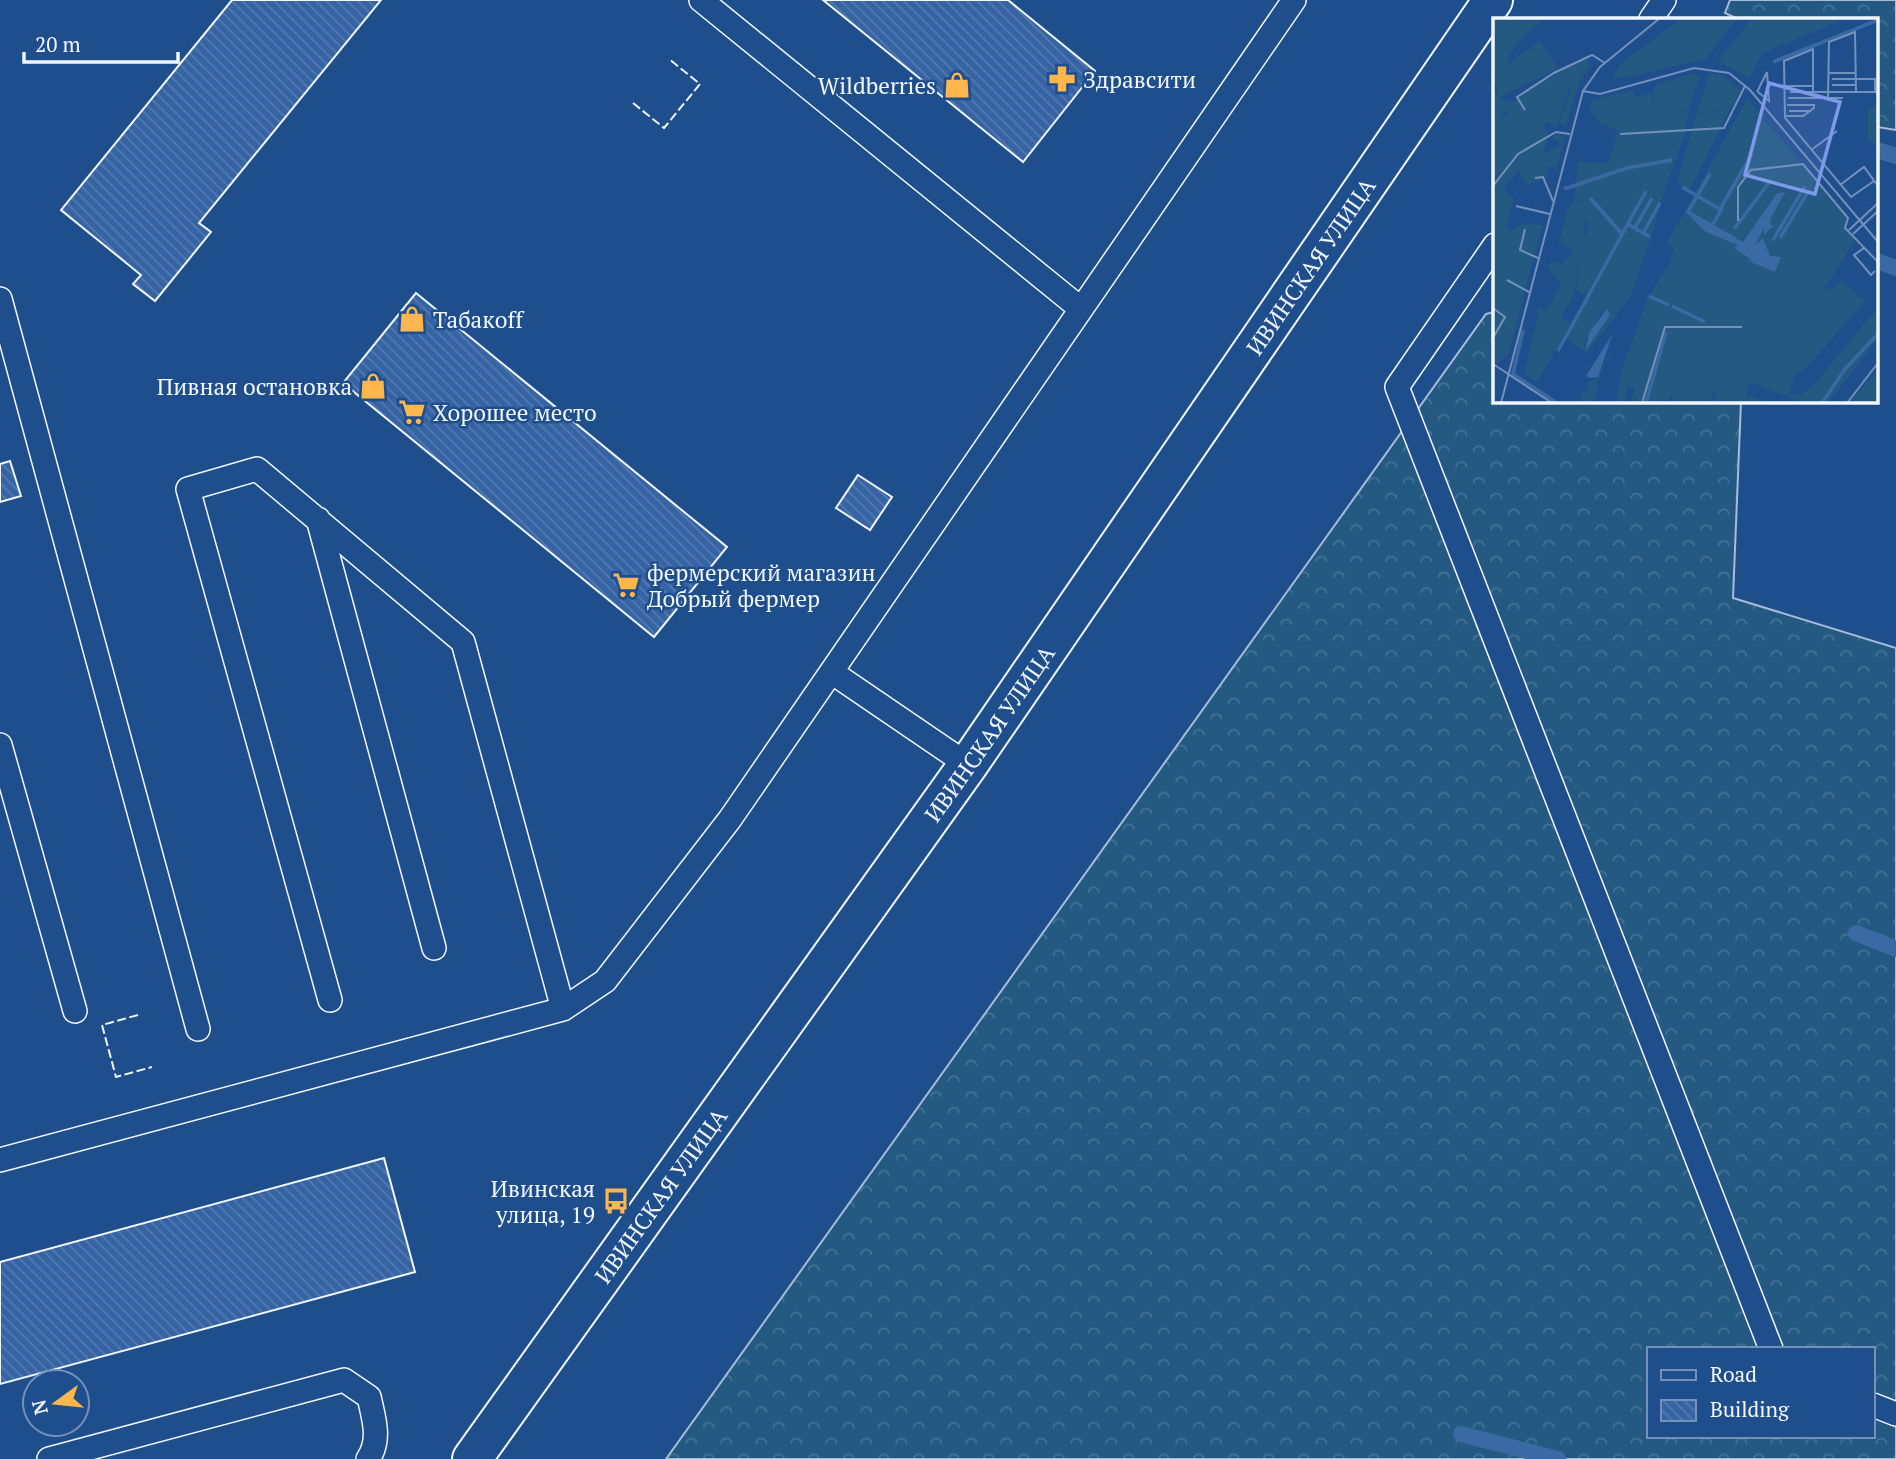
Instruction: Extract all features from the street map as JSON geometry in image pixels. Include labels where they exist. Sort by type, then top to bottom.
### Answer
[{"type":"street","name":"ИВИНСКАЯ УЛИЦА","points":[[472,1459],[968,765],[1493,0]]},
{"type":"lane","points":[[701,0],[1081,309]]},
{"type":"lane","points":[[0,1160],[564,1009],[605,981],[730,819],[833,673],[1294,0]]},
{"type":"lane","points":[[1652,18],[1664,0]]},
{"type":"lane","points":[[1493,248],[1397,387],[1770,1347]]},
{"type":"lane","points":[[0,299],[198,1029]]},
{"type":"lane","points":[[330,1000],[188,489],[257,469],[463,642],[564,1009]]},
{"type":"lane","points":[[318,520],[434,948]]},
{"type":"lane","points":[[833,673],[968,765]]},
{"type":"lane","points":[[0,745],[75,1011]]},
{"type":"lane","points":[[50,1459],[344,1380],[369,1397],[375,1422],[376,1447],[368,1459]]},
{"type":"lane","points":[[1875,1406],[1896,1414]]},
{"type":"green space","points":[[1730,0],[1896,0],[1896,130],[1878,127],[1878,18],[1736,18],[1725,13]]},
{"type":"green space","points":[[1493,312],[1493,402],[1741,402],[1733,598],[1896,648],[1896,1459],[666,1459],[1486,314]]},
{"type":"building","points":[[232,0],[381,0],[199,223],[211,232],[155,301],[133,284],[141,275],[61,210]]},
{"type":"building","points":[[823,0],[1008,0],[1095,71],[1023,162]]},
{"type":"building","points":[[416,293],[727,547],[654,637],[343,383]]},
{"type":"building","points":[[10,461],[21,496],[0,502],[0,464]]},
{"type":"building","points":[[858,475],[892,497],[870,530],[836,508]]},
{"type":"building","points":[[384,1158],[415,1272],[59,1368],[21,1368],[21,1378],[0,1384],[0,1262]]},
{"type":"waterway","points":[[1878,150],[1896,156]]},
{"type":"waterway","points":[[1878,261],[1896,268]]},
{"type":"waterway","points":[[1856,933],[1896,949]]},
{"type":"waterway","points":[[1461,1434],[1558,1459]]},
{"type":"fence","points":[[633,103],[664,128],[700,84],[669,59]]},
{"type":"fence","points":[[138,1015],[102,1025],[116,1077],[152,1067]]},
{"type":"place","name":"Здравсити","points":[[1062,79]]},
{"type":"place","name":"Wildberries","points":[[957,85]]},
{"type":"place","name":"Табакoff","points":[[412,319]]},
{"type":"place","name":"Пивная остановка","points":[[373,386]]},
{"type":"place","name":"Хорошее место","points":[[412,412]]},
{"type":"place","name":"фермерский магазин Добрый фермер","points":[[626,585]]},
{"type":"place","name":"Ивинская улица, 19","points":[[616,1201]]}]
